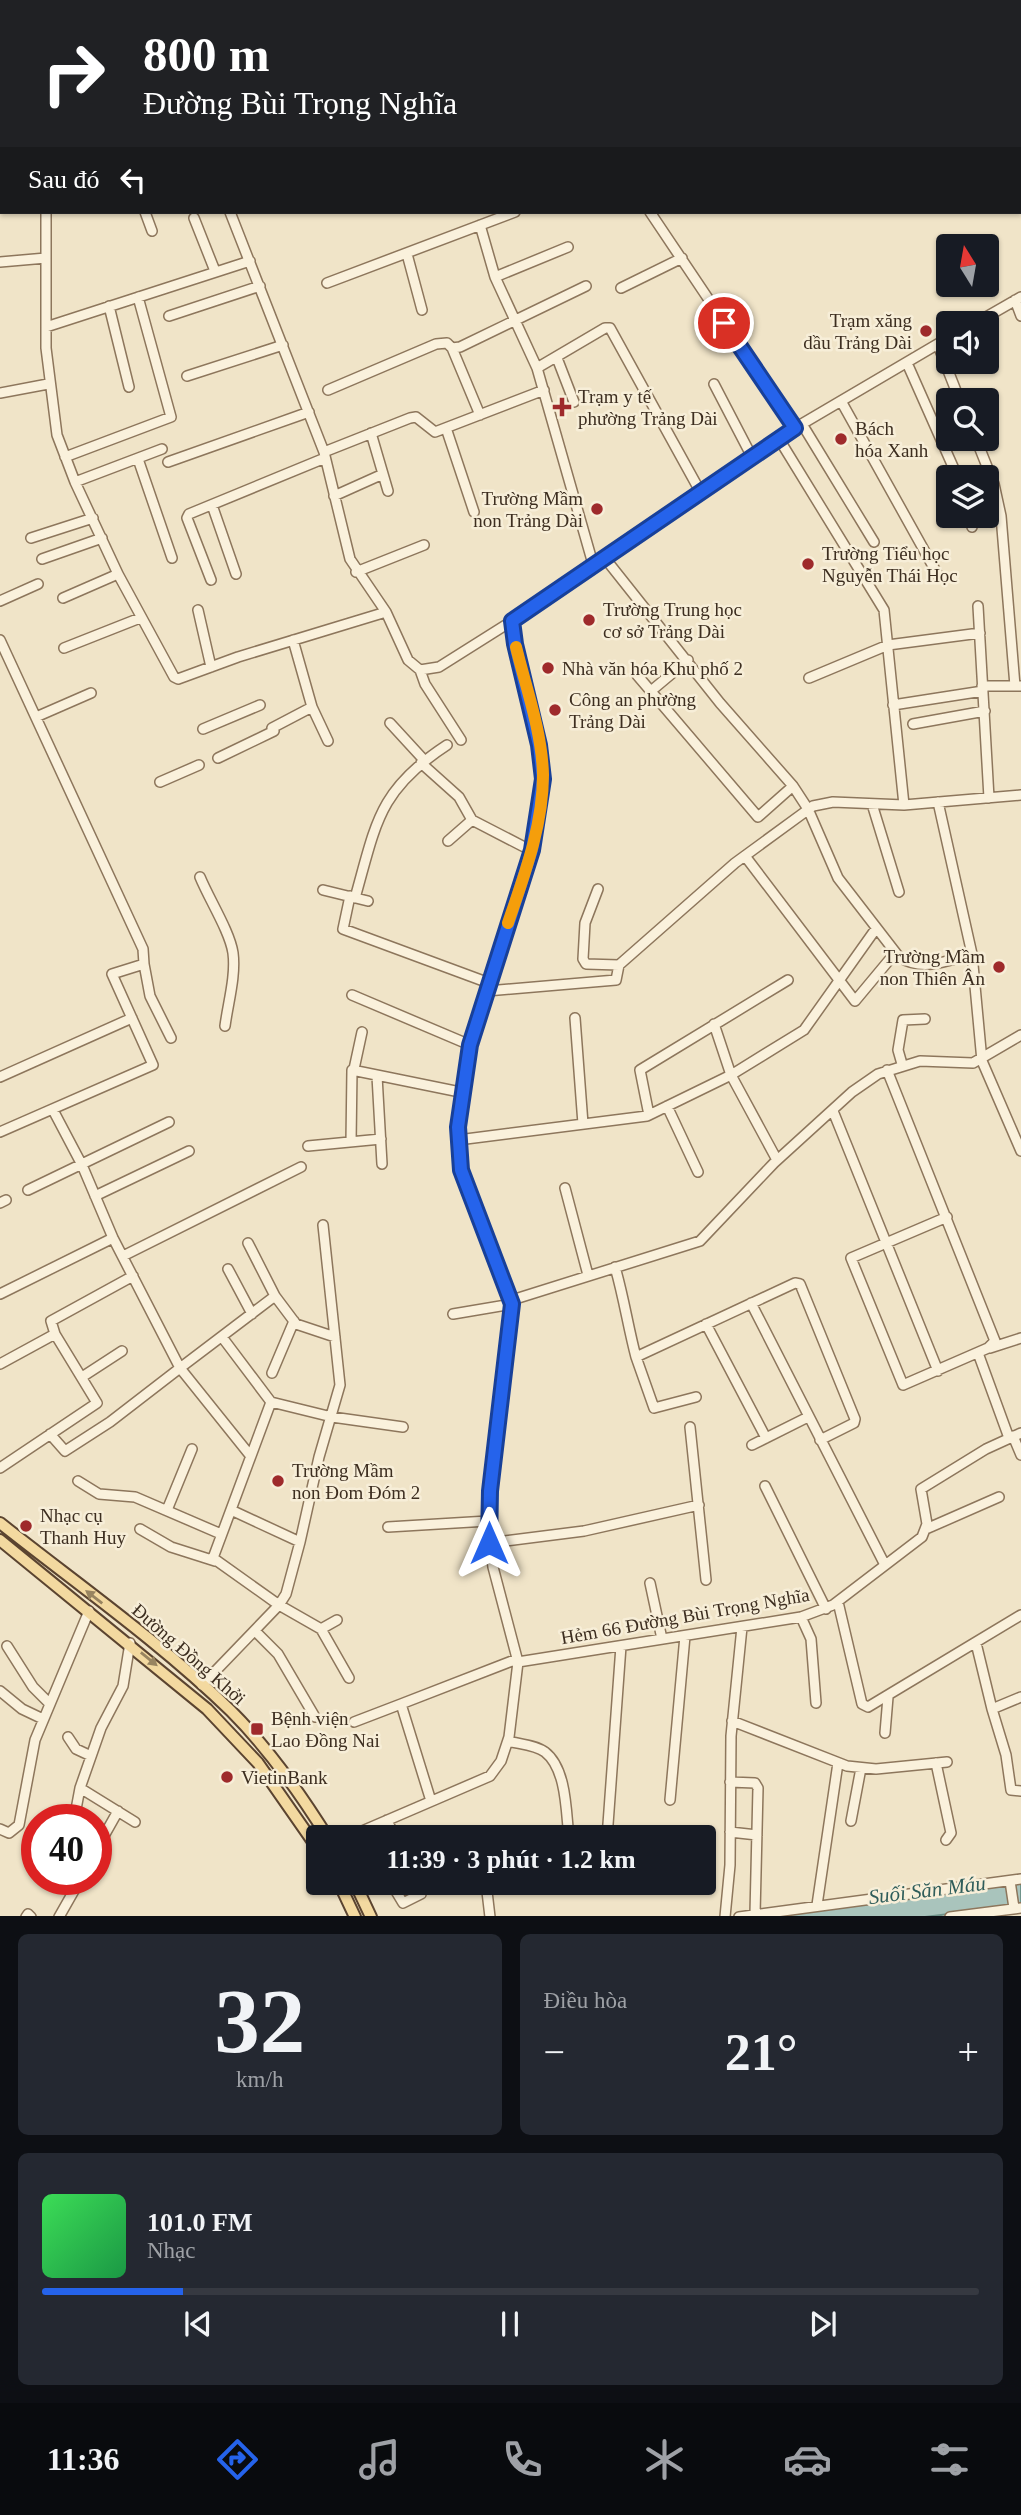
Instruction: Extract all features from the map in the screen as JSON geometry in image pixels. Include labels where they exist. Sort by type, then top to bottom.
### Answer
[{"type":"main road","name":"Đường Đồng Khởi","points":[[0,1523],[202,1685],[270,1755],[319,1825]]},
{"type":"main road","name":"Đường Đồng Khởi","points":[[0,1540],[130,1643],[207,1709],[258,1763],[306,1832]]},
{"type":"main road","points":[[344,1895],[355,1916]]},
{"type":"main road","points":[[361,1895],[371,1916]]},
{"type":"street","points":[[46,214],[48,384],[55,424],[75,482],[118,574],[174,677],[178,679],[386,612]]},
{"type":"street","points":[[146,214],[152,231]]},
{"type":"street","points":[[231,214],[309,412],[324,455],[348,551],[356,572],[386,612],[408,660],[420,670],[425,684],[461,740]]},
{"type":"street","points":[[327,283],[510,214]]},
{"type":"street","points":[[651,214],[798,426],[874,542]]},
{"type":"street","points":[[194,218],[215,271]]},
{"type":"street","points":[[480,225],[495,277],[537,368],[593,564]]},
{"type":"street","points":[[495,277],[568,247]]},
{"type":"street","points":[[407,254],[422,310]]},
{"type":"street","points":[[621,288],[682,257]]},
{"type":"street","points":[[0,262],[46,258]]},
{"type":"street","points":[[46,327],[250,261]]},
{"type":"street","points":[[169,316],[260,286]]},
{"type":"street","points":[[452,348],[516,322],[586,286]]},
{"type":"street","points":[[65,457],[171,417],[138,297]]},
{"type":"street","points":[[997,311],[1018,299],[1021,316]]},
{"type":"street","points":[[109,306],[129,387]]},
{"type":"street","points":[[537,368],[605,328],[610,328],[701,493]]},
{"type":"street","points":[[328,390],[436,344],[447,343],[452,348],[480,415]]},
{"type":"street","points":[[187,376],[283,345]]},
{"type":"street","points":[[420,670],[439,667],[512,621],[798,426],[936,346]]},
{"type":"street","points":[[557,358],[575,402]]},
{"type":"street","points":[[907,363],[952,465]]},
{"type":"street","points":[[0,393],[48,384]]},
{"type":"street","points":[[714,384],[752,457]]},
{"type":"street","points":[[211,580],[187,518],[194,511],[372,433],[415,417],[435,432],[544,390]]},
{"type":"street","points":[[841,401],[939,578]]},
{"type":"street","points":[[167,462],[309,412]]},
{"type":"street","points":[[446,428],[474,512]]},
{"type":"street","points":[[372,433],[388,491]]},
{"type":"street","points":[[779,439],[884,610],[904,805]]},
{"type":"street","points":[[75,482],[162,449]]},
{"type":"street","points":[[893,705],[983,688],[1018,686],[1001,516],[981,451]]},
{"type":"street","points":[[138,459],[172,558]]},
{"type":"street","points":[[334,496],[383,474]]},
{"type":"street","points":[[212,505],[236,574]]},
{"type":"street","points":[[31,538],[93,518]]},
{"type":"street","points":[[42,559],[102,538]]},
{"type":"street","points":[[356,572],[424,544]]},
{"type":"street","points":[[604,557],[793,786],[808,808],[838,878],[895,953],[911,965],[925,966],[972,954]]},
{"type":"street","points":[[62,598],[118,574]]},
{"type":"street","points":[[0,601],[37,584]]},
{"type":"street","points":[[978,606],[989,798]]},
{"type":"street","points":[[198,610],[211,667]]},
{"type":"street","points":[[64,648],[140,618]]},
{"type":"street","points":[[380,1825],[490,1776],[501,1761],[508,1741],[518,1660],[489,1543],[488,1521],[512,1302],[461,1170],[458,1140],[460,1092],[470,1045],[532,850],[542,765],[512,621]]},
{"type":"street","points":[[809,678],[888,645],[980,633]]},
{"type":"street","points":[[0,640],[143,948],[150,996],[171,1038]]},
{"type":"street","points":[[293,640],[312,707],[328,741]]},
{"type":"street","points":[[651,691],[688,660]]},
{"type":"street","points":[[638,675],[758,817],[793,786]]},
{"type":"street","points":[[36,717],[91,693]]},
{"type":"street","points":[[203,729],[260,705]]},
{"type":"street","points":[[218,758],[312,707]]},
{"type":"street","points":[[913,724],[985,712]]},
{"type":"street","points":[[390,723],[459,797],[472,820],[532,850]]},
{"type":"street","points":[[447,745],[423,761],[394,790],[379,813],[343,929],[488,987],[614,981],[619,965],[744,856],[808,808],[833,802],[904,805],[1021,795]]},
{"type":"street","points":[[160,782],[199,765]]},
{"type":"street","points":[[938,802],[972,954],[982,1060],[1020,1147]]},
{"type":"street","points":[[872,804],[899,891]]},
{"type":"street","points":[[448,841],[472,820]]},
{"type":"street","points":[[744,856],[837,981],[858,1000],[895,953]]},
{"type":"street","points":[[200,877],[219,921],[226,930],[233,955],[225,1026]]},
{"type":"street","points":[[598,889],[586,923],[583,959],[586,964],[619,965]]},
{"type":"street","points":[[323,890],[368,901]]},
{"type":"street","points":[[458,1140],[649,1115],[731,1075],[804,1030],[876,930]]},
{"type":"street","points":[[0,1132],[153,1065],[112,974],[144,964]]},
{"type":"street","points":[[649,1115],[640,1070],[788,980]]},
{"type":"street","points":[[352,995],[470,1045]]},
{"type":"street","points":[[0,1077],[132,1018]]},
{"type":"street","points":[[575,1018],[583,1124]]},
{"type":"street","points":[[902,1064],[898,1050],[903,1020],[925,1019]]},
{"type":"street","points":[[714,1024],[731,1075],[777,1160]]},
{"type":"street","points":[[351,1142],[351,1071],[354,1069],[362,1032]]},
{"type":"street","points":[[453,1314],[512,1302],[588,1275],[700,1241],[744,1191],[852,1092],[902,1064],[920,1061],[973,1063],[982,1060],[1021,1034]]},
{"type":"street","points":[[354,1069],[460,1092]]},
{"type":"street","points":[[887,1070],[995,1340],[988,1348]]},
{"type":"street","points":[[377,1076],[382,1164]]},
{"type":"street","points":[[667,1106],[698,1172]]},
{"type":"street","points":[[53,1110],[82,1165],[113,1238],[180,1368],[249,1454]]},
{"type":"street","points":[[833,1111],[938,1371]]},
{"type":"street","points":[[29,1190],[169,1122]]},
{"type":"street","points":[[308,1146],[381,1139]]},
{"type":"street","points":[[95,1196],[188,1151]]},
{"type":"street","points":[[123,1256],[301,1167]]},
{"type":"street","points":[[565,1188],[588,1275]]},
{"type":"street","points":[[947,1217],[852,1258],[901,1383],[907,1385],[988,1348],[1021,1338]]},
{"type":"street","points":[[202,1685],[279,1605],[286,1594],[300,1542],[319,1457],[340,1385],[323,1225]]},
{"type":"street","points":[[0,1294],[113,1238]]},
{"type":"street","points":[[248,1243],[275,1296],[294,1321],[335,1337]]},
{"type":"street","points":[[615,1268],[629,1317],[636,1357],[654,1408],[696,1397]]},
{"type":"street","points":[[228,1269],[252,1314]]},
{"type":"street","points":[[0,1468],[97,1403],[51,1326],[54,1317],[133,1276]]},
{"type":"street","points":[[636,1357],[795,1283],[800,1284],[855,1419],[854,1423],[820,1440]]},
{"type":"street","points":[[50,1434],[65,1451],[110,1422],[275,1296]]},
{"type":"street","points":[[751,1303],[886,1565]]},
{"type":"street","points":[[272,1373],[294,1321]]},
{"type":"street","points":[[706,1324],[766,1438]]},
{"type":"street","points":[[0,1364],[55,1334]]},
{"type":"street","points":[[222,1337],[271,1402],[332,1417],[403,1427]]},
{"type":"street","points":[[82,1377],[122,1351]]},
{"type":"street","points":[[978,1353],[1021,1455]]},
{"type":"street","points":[[215,1561],[212,1554],[271,1402]]},
{"type":"street","points":[[752,1446],[808,1417]]},
{"type":"street","points":[[691,1427],[706,1580]]},
{"type":"street","points":[[999,1497],[926,1529],[921,1489],[1015,1436]]},
{"type":"street","points":[[167,1510],[192,1448]]},
{"type":"street","points":[[78,1481],[99,1494],[135,1497],[221,1534]]},
{"type":"street","points":[[765,1486],[826,1609]]},
{"type":"street","points":[[489,1543],[584,1531],[699,1505]]},
{"type":"street","points":[[231,1510],[300,1542]]},
{"type":"street","points":[[388,1527],[488,1521]]},
{"type":"street","points":[[140,1529],[150,1532],[171,1547],[215,1561],[279,1605],[321,1629],[349,1678]]},
{"type":"street","name":"Hẻm 66 Đường Bùi Trọng Nghĩa","points":[[354,1722],[518,1660],[742,1627],[801,1617],[826,1609],[922,1537],[926,1529]]},
{"type":"street","points":[[650,1583],[662,1639]]},
{"type":"street","points":[[838,1602],[862,1704],[868,1707],[1021,1615]]},
{"type":"street","points":[[0,1829],[9,1833],[19,1825],[35,1740],[89,1611]]},
{"type":"street","points":[[801,1617],[811,1639],[816,1703]]},
{"type":"street","points":[[321,1629],[337,1620]]},
{"type":"street","points":[[725,1916],[733,1721],[742,1627]]},
{"type":"street","points":[[255,1631],[278,1654],[315,1717]]},
{"type":"street","points":[[670,1800],[685,1636]]},
{"type":"street","points":[[77,1804],[91,1756],[123,1686],[130,1643]]},
{"type":"street","points":[[976,1643],[1006,1755],[1009,1784],[1012,1792],[1021,1791]]},
{"type":"street","points":[[7,1646],[33,1687],[49,1703]]},
{"type":"street","points":[[608,1825],[621,1646]]},
{"type":"street","points":[[0,1691],[22,1709],[43,1719]]},
{"type":"street","points":[[885,1734],[888,1697]]},
{"type":"street","points":[[992,1709],[1021,1697]]},
{"type":"street","points":[[401,1704],[431,1801]]},
{"type":"street","points":[[733,1721],[838,1763],[861,1768],[947,1762]]},
{"type":"street","points":[[68,1737],[76,1749],[91,1756]]},
{"type":"street","points":[[508,1741],[544,1751],[552,1760],[561,1780],[567,1825]]},
{"type":"street","points":[[817,1905],[838,1763]]},
{"type":"street","points":[[936,1763],[951,1833],[946,1840]]},
{"type":"street","points":[[851,1821],[861,1768]]},
{"type":"street","points":[[730,1782],[757,1785],[755,1914]]},
{"type":"street","points":[[80,1788],[135,1822]]},
{"type":"street","points":[[112,1822],[118,1811]]},
{"type":"street","points":[[387,1820],[389,1825]]},
{"type":"street","points":[[730,1832],[757,1835]]},
{"type":"street","points":[[739,1916],[1021,1880]]},
{"type":"street","points":[[950,1916],[1017,1908],[1010,1881]]},
{"type":"street","points":[[59,1916],[71,1895]]},
{"type":"street","points":[[398,1895],[403,1903],[419,1895]]},
{"type":"street","points":[[487,1895],[490,1916]]},
{"type":"water","name":"Suối Săn Máu","points":[[1021,1882],[1021,1905],[933,1916],[766,1916]]},
{"type":"slow traffic","points":[[508,923],[532,850],[543,779],[539,745],[516,647]]},
{"type":"place","name":"Trạm xăng dầu Trảng Dài","points":[[926,331]]},
{"type":"place","name":"Trạm y tế phường Trảng Dài","points":[[562,407]]},
{"type":"place","name":"Bách hóa Xanh","points":[[841,439]]},
{"type":"place","name":"Trường Mầm non Trảng Dài","points":[[597,509]]},
{"type":"place","name":"Trường Tiểu học Nguyễn Thái Học","points":[[808,564]]},
{"type":"place","name":"Trường Trung học cơ sở Trảng Dài","points":[[589,620]]},
{"type":"place","name":"Nhà văn hóa Khu phố 2","points":[[548,668]]},
{"type":"place","name":"Công an phường Trảng Dài","points":[[555,710]]},
{"type":"place","name":"Trường Mầm non Thiên Ân","points":[[999,967]]},
{"type":"place","name":"Trường Mầm non Đom Đóm 2","points":[[278,1481]]},
{"type":"place","name":"Nhạc cụ Thanh Huy","points":[[26,1526]]},
{"type":"place","name":"Bệnh viện Lao Đồng Nai","points":[[257,1729]]},
{"type":"place","name":"VietinBank","points":[[227,1777]]},
{"type":"route","points":[[489,1543],[490,1491],[512,1300],[461,1170],[458,1109],[470,1045],[532,850],[543,779],[539,745],[512,621],[795,428],[724,323]]}]
